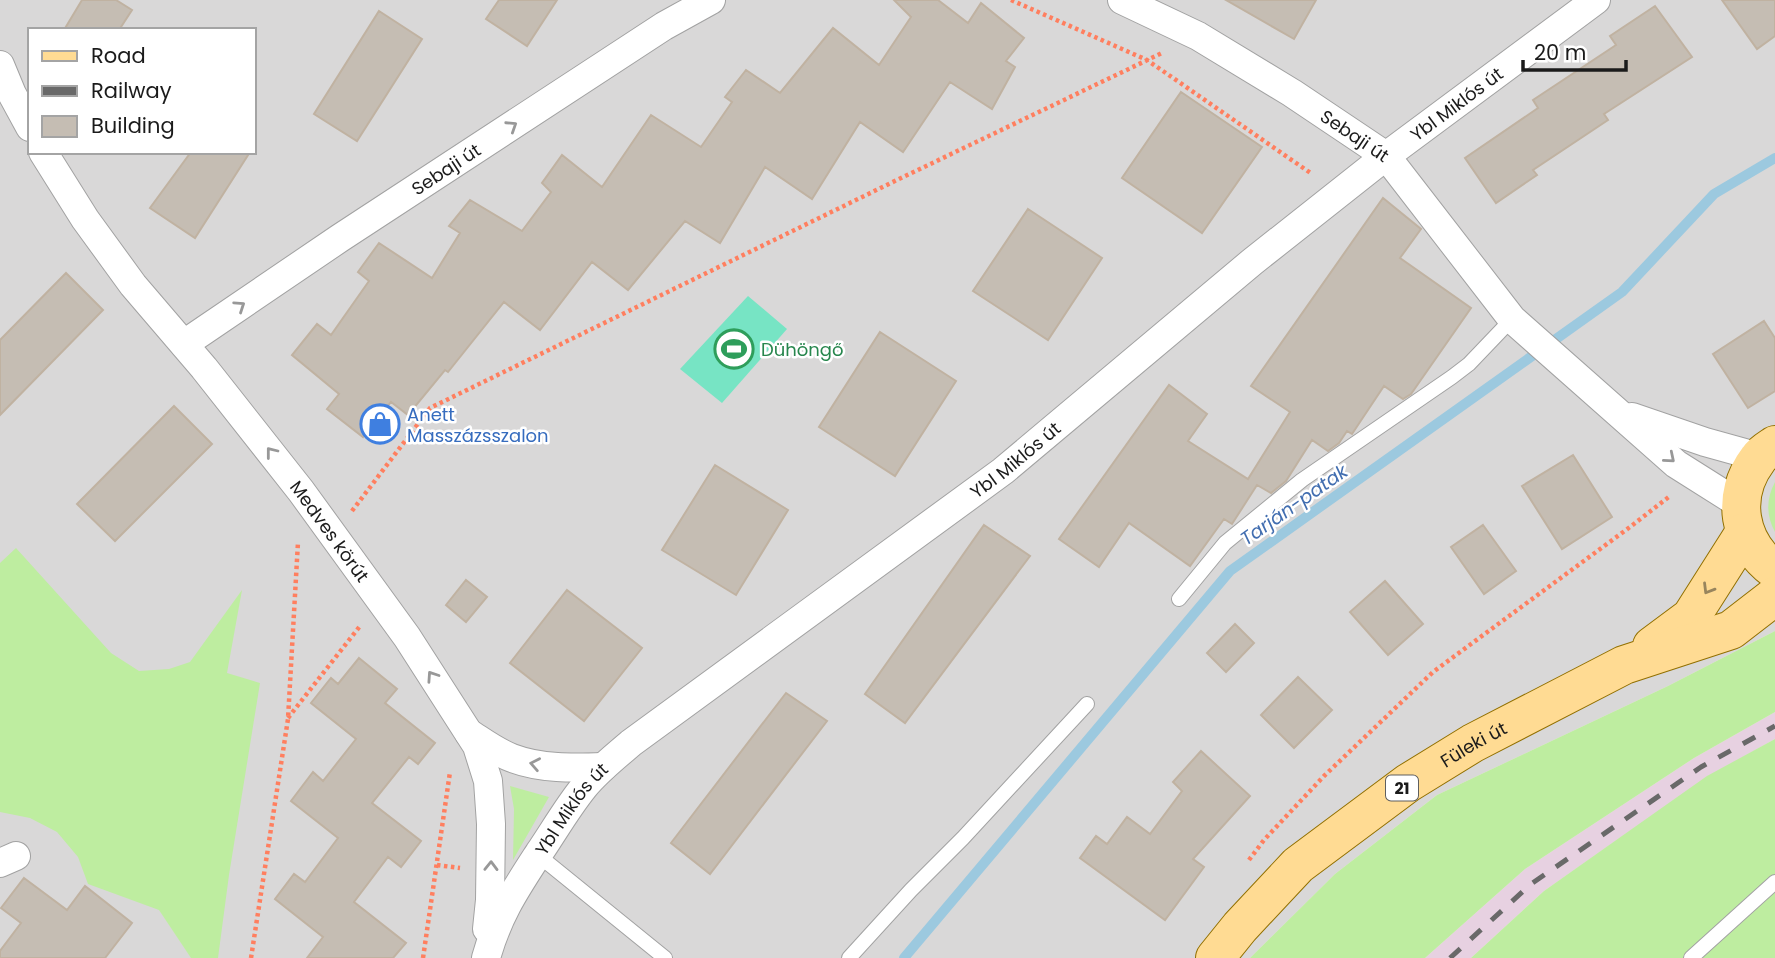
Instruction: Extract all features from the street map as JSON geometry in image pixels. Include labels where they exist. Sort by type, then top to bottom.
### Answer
[{"type":"main road","name":"Füleki út","points":[[1625,665],[1691,617],[1743,518],[1746,480],[1767,451]]},
{"type":"main road","points":[[1743,518],[1753,548],[1764,562],[1775,570]]},
{"type":"main road","name":"Füleki út","points":[[1215,958],[1298,865],[1408,783],[1473,743],[1625,665],[1731,629],[1775,596]]},
{"type":"street","name":"Sebaji út","points":[[184,344],[664,26],[710,0]]},
{"type":"street","name":"Sebaji út","points":[[1122,0],[1198,36],[1292,93],[1387,156],[1521,327],[1676,464],[1695,476],[1743,518]]},
{"type":"street","name":"Ybl Miklós út","points":[[485,958],[502,913],[567,809],[603,767],[631,743],[1003,471],[1252,262],[1387,156],[1596,0]]},
{"type":"street","points":[[0,65],[28,123]]},
{"type":"street","name":"Medves körút","points":[[44,154],[85,219],[134,285],[184,344],[333,535],[420,657],[477,746],[488,781],[491,824],[490,901],[485,958]]},
{"type":"street","points":[[1620,413],[1704,442],[1767,451]]},
{"type":"street","points":[[469,733],[498,752],[523,761],[550,767],[603,767]]},
{"type":"lane","points":[[1179,599],[1225,543],[1302,480],[1521,327]]},
{"type":"lane","points":[[849,958],[1087,704]]},
{"type":"lane","points":[[538,855],[665,958]]},
{"type":"lane","points":[[1691,958],[1775,882]]},
{"type":"path","points":[[1010,0],[1147,60],[1338,194]]},
{"type":"path","points":[[333,535],[430,408],[1198,36]]},
{"type":"path","points":[[1248,861],[1324,776],[1433,672],[1695,476]]},
{"type":"path","points":[[251,958],[288,719],[301,492]]},
{"type":"path","points":[[288,719],[379,600]]},
{"type":"path","points":[[424,958],[451,770]]},
{"type":"shaded area","points":[[0,0],[1775,0],[1775,631],[1668,686],[1437,795],[1335,874],[1250,958],[0,958]]},
{"type":"shaded area","points":[[1775,712],[1775,739],[1707,777],[1544,891],[1471,958],[1425,958],[1525,869],[1694,758]]},
{"type":"green space","name":"Dühöngő","points":[[748,296],[787,329],[722,403],[680,369]]},
{"type":"green space","points":[[1775,482],[1775,532],[1768,507]]},
{"type":"green space","points":[[16,548],[111,653],[139,671],[169,669],[190,662],[242,590],[227,673],[260,683],[218,958],[191,958],[159,910],[88,884],[78,857],[57,832],[30,818],[0,812],[0,563]]},
{"type":"green space","points":[[1775,631],[1775,712],[1694,758],[1525,869],[1425,958],[1250,958],[1335,874],[1437,795],[1668,686]]},
{"type":"green space","points":[[1775,739],[1775,958],[1471,958],[1544,891],[1707,776]]},
{"type":"green space","points":[[510,786],[549,797],[513,860],[514,809]]},
{"type":"building","points":[[82,0],[116,0],[132,10],[120,28],[65,28]]},
{"type":"building","points":[[499,0],[557,0],[527,46],[486,19]]},
{"type":"building","points":[[894,0],[938,0],[968,23],[981,3],[1024,38],[1006,61],[1015,67],[992,109],[950,82],[903,152],[860,122],[812,199],[765,167],[720,243],[685,221],[628,290],[592,262],[540,330],[504,302],[448,372],[445,370],[408,415],[391,402],[363,437],[327,409],[339,394],[292,355],[317,324],[331,335],[369,281],[358,272],[379,243],[432,278],[460,233],[449,226],[470,200],[522,231],[551,192],[542,183],[562,155],[602,187],[651,115],[701,147],[732,102],[725,97],[746,70],[780,93],[833,28],[879,65],[911,17]]},
{"type":"building","points":[[1226,0],[1316,0],[1294,39]]},
{"type":"building","points":[[1722,0],[1775,0],[1775,36],[1757,49]]},
{"type":"building","points":[[1655,6],[1692,57],[1604,114],[1608,120],[1533,170],[1537,175],[1496,203],[1465,158],[1538,108],[1533,100],[1616,45],[1610,36]]},
{"type":"building","points":[[379,11],[422,39],[357,141],[314,114]]},
{"type":"building","points":[[1181,92],[1262,147],[1202,233],[1122,178]]},
{"type":"building","points":[[190,154],[249,154],[195,238],[150,208]]},
{"type":"building","points":[[1383,198],[1421,229],[1400,258],[1471,308],[1411,394],[1403,399],[1384,386],[1352,434],[1347,431],[1339,443],[1328,451],[1312,440],[1286,481],[1271,493],[1257,485],[1232,524],[1224,519],[1190,566],[1129,523],[1099,567],[1059,539],[1169,385],[1207,414],[1188,441],[1248,479],[1290,412],[1251,386]]},
{"type":"building","points":[[1028,209],[1102,258],[1048,340],[973,291]]},
{"type":"building","points":[[66,273],[103,310],[0,415],[0,340]]},
{"type":"building","points":[[1764,321],[1775,338],[1775,391],[1748,408],[1713,354]]},
{"type":"building","points":[[880,332],[956,381],[895,476],[819,427]]},
{"type":"building","points":[[174,406],[212,444],[115,541],[77,504]]},
{"type":"building","points":[[1573,455],[1612,517],[1562,549],[1522,486]]},
{"type":"building","points":[[715,465],[788,510],[736,595],[662,550]]},
{"type":"building","points":[[984,525],[1030,556],[905,723],[865,694]]},
{"type":"building","points":[[1483,525],[1516,571],[1484,594],[1451,547]]},
{"type":"building","points":[[466,580],[487,597],[466,622],[446,605]]},
{"type":"building","points":[[1385,581],[1423,624],[1388,655],[1350,612]]},
{"type":"building","points":[[567,590],[642,648],[584,721],[510,663]]},
{"type":"building","points":[[1235,624],[1254,643],[1226,672],[1207,653]]},
{"type":"building","points":[[359,658],[397,689],[385,703],[435,743],[418,764],[409,757],[372,803],[421,841],[401,867],[388,857],[354,902],[406,943],[393,958],[307,958],[323,937],[275,899],[294,874],[305,882],[338,838],[291,801],[313,772],[323,781],[356,739],[311,703],[331,678],[338,684]]},
{"type":"building","points":[[1298,677],[1332,710],[1294,748],[1261,715]]},
{"type":"building","points":[[786,693],[827,721],[710,874],[671,843]]},
{"type":"building","points":[[1201,751],[1250,796],[1193,859],[1204,867],[1165,920],[1080,858],[1096,836],[1107,844],[1127,817],[1150,834],[1182,791],[1173,782]]},
{"type":"building","points":[[24,878],[67,910],[85,886],[132,923],[105,958],[0,958],[0,951],[21,923],[1,908]]},
{"type":"waterway","name":"Tarján-patak","points":[[904,958],[1230,571],[1622,292],[1714,194],[1775,158]]},
{"type":"railway","points":[[1450,958],[1531,884],[1701,767],[1775,726]]},
{"type":"place","name":"Dühöngő","points":[[734,349]]},
{"type":"place","name":"Anett Masszázsszalon","points":[[380,424]]}]
